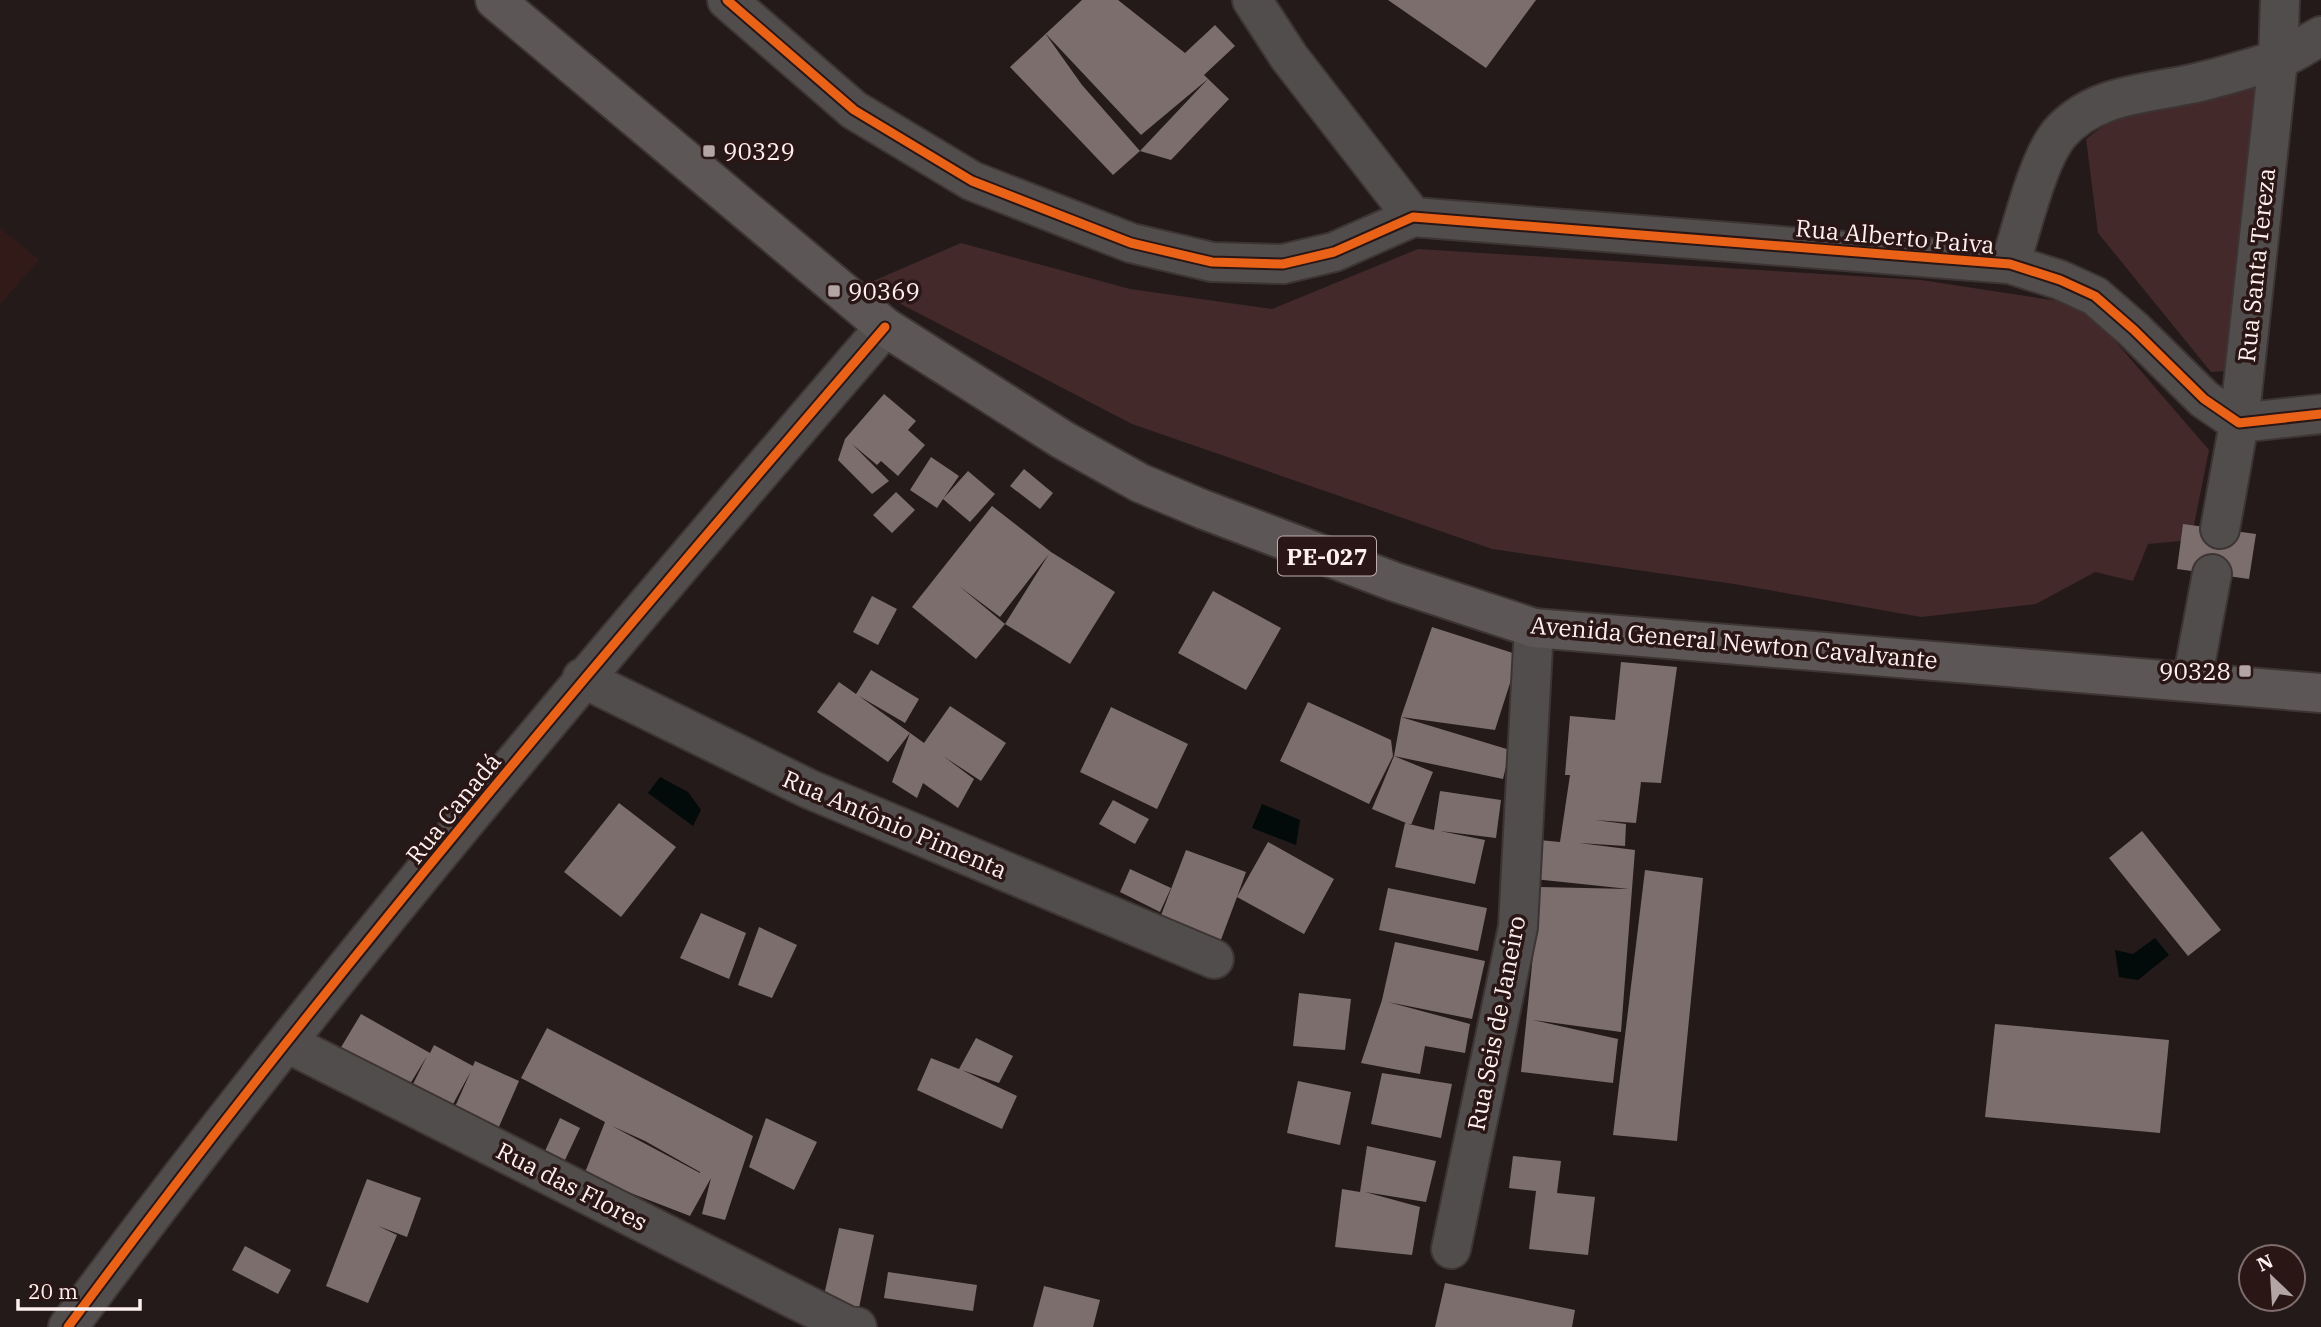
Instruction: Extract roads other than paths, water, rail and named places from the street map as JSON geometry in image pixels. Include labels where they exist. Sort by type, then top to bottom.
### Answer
[{"type":"main road","name":"Avenida General Newton Cavalvante","points":[[495,0],[885,327],[1063,440],[1140,483],[1202,509],[1395,582],[1534,628],[2321,693]]},
{"type":"street","points":[[727,0],[854,110],[972,181],[1131,243],[1212,262],[1283,264],[1334,252],[1413,217],[1289,57],[1252,0]]},
{"type":"street","name":"Rua Santa Tereza","points":[[2220,530],[2239,423],[2278,60],[2280,0]]},
{"type":"street","points":[[2010,264],[2046,156],[2058,136],[2078,115],[2101,103],[2129,95],[2193,83],[2278,60],[2321,36]]},
{"type":"street","name":"Rua Alberto Paiva","points":[[1413,217],[2010,264],[2060,279],[2095,296],[2204,399],[2239,423]]},
{"type":"street","name":"Rua Canadá","points":[[68,1327],[287,1043],[582,678],[885,327]]},
{"type":"street","points":[[2239,423],[2321,414]]},
{"type":"street","points":[[2192,681],[2212,574]]},
{"type":"street","name":"Rua Seis de Janeiro","points":[[1451,1249],[1518,927],[1534,628]]},
{"type":"street","name":"Rua Antônio Pimenta","points":[[582,678],[809,789],[1214,959]]},
{"type":"street","name":"Rua das Flores","points":[[287,1043],[848,1326],[857,1327]]},
{"type":"place","name":"90329","points":[[709,151]]},
{"type":"place","name":"90369","points":[[834,291]]},
{"type":"place","name":"90328","points":[[2245,671]]}]
